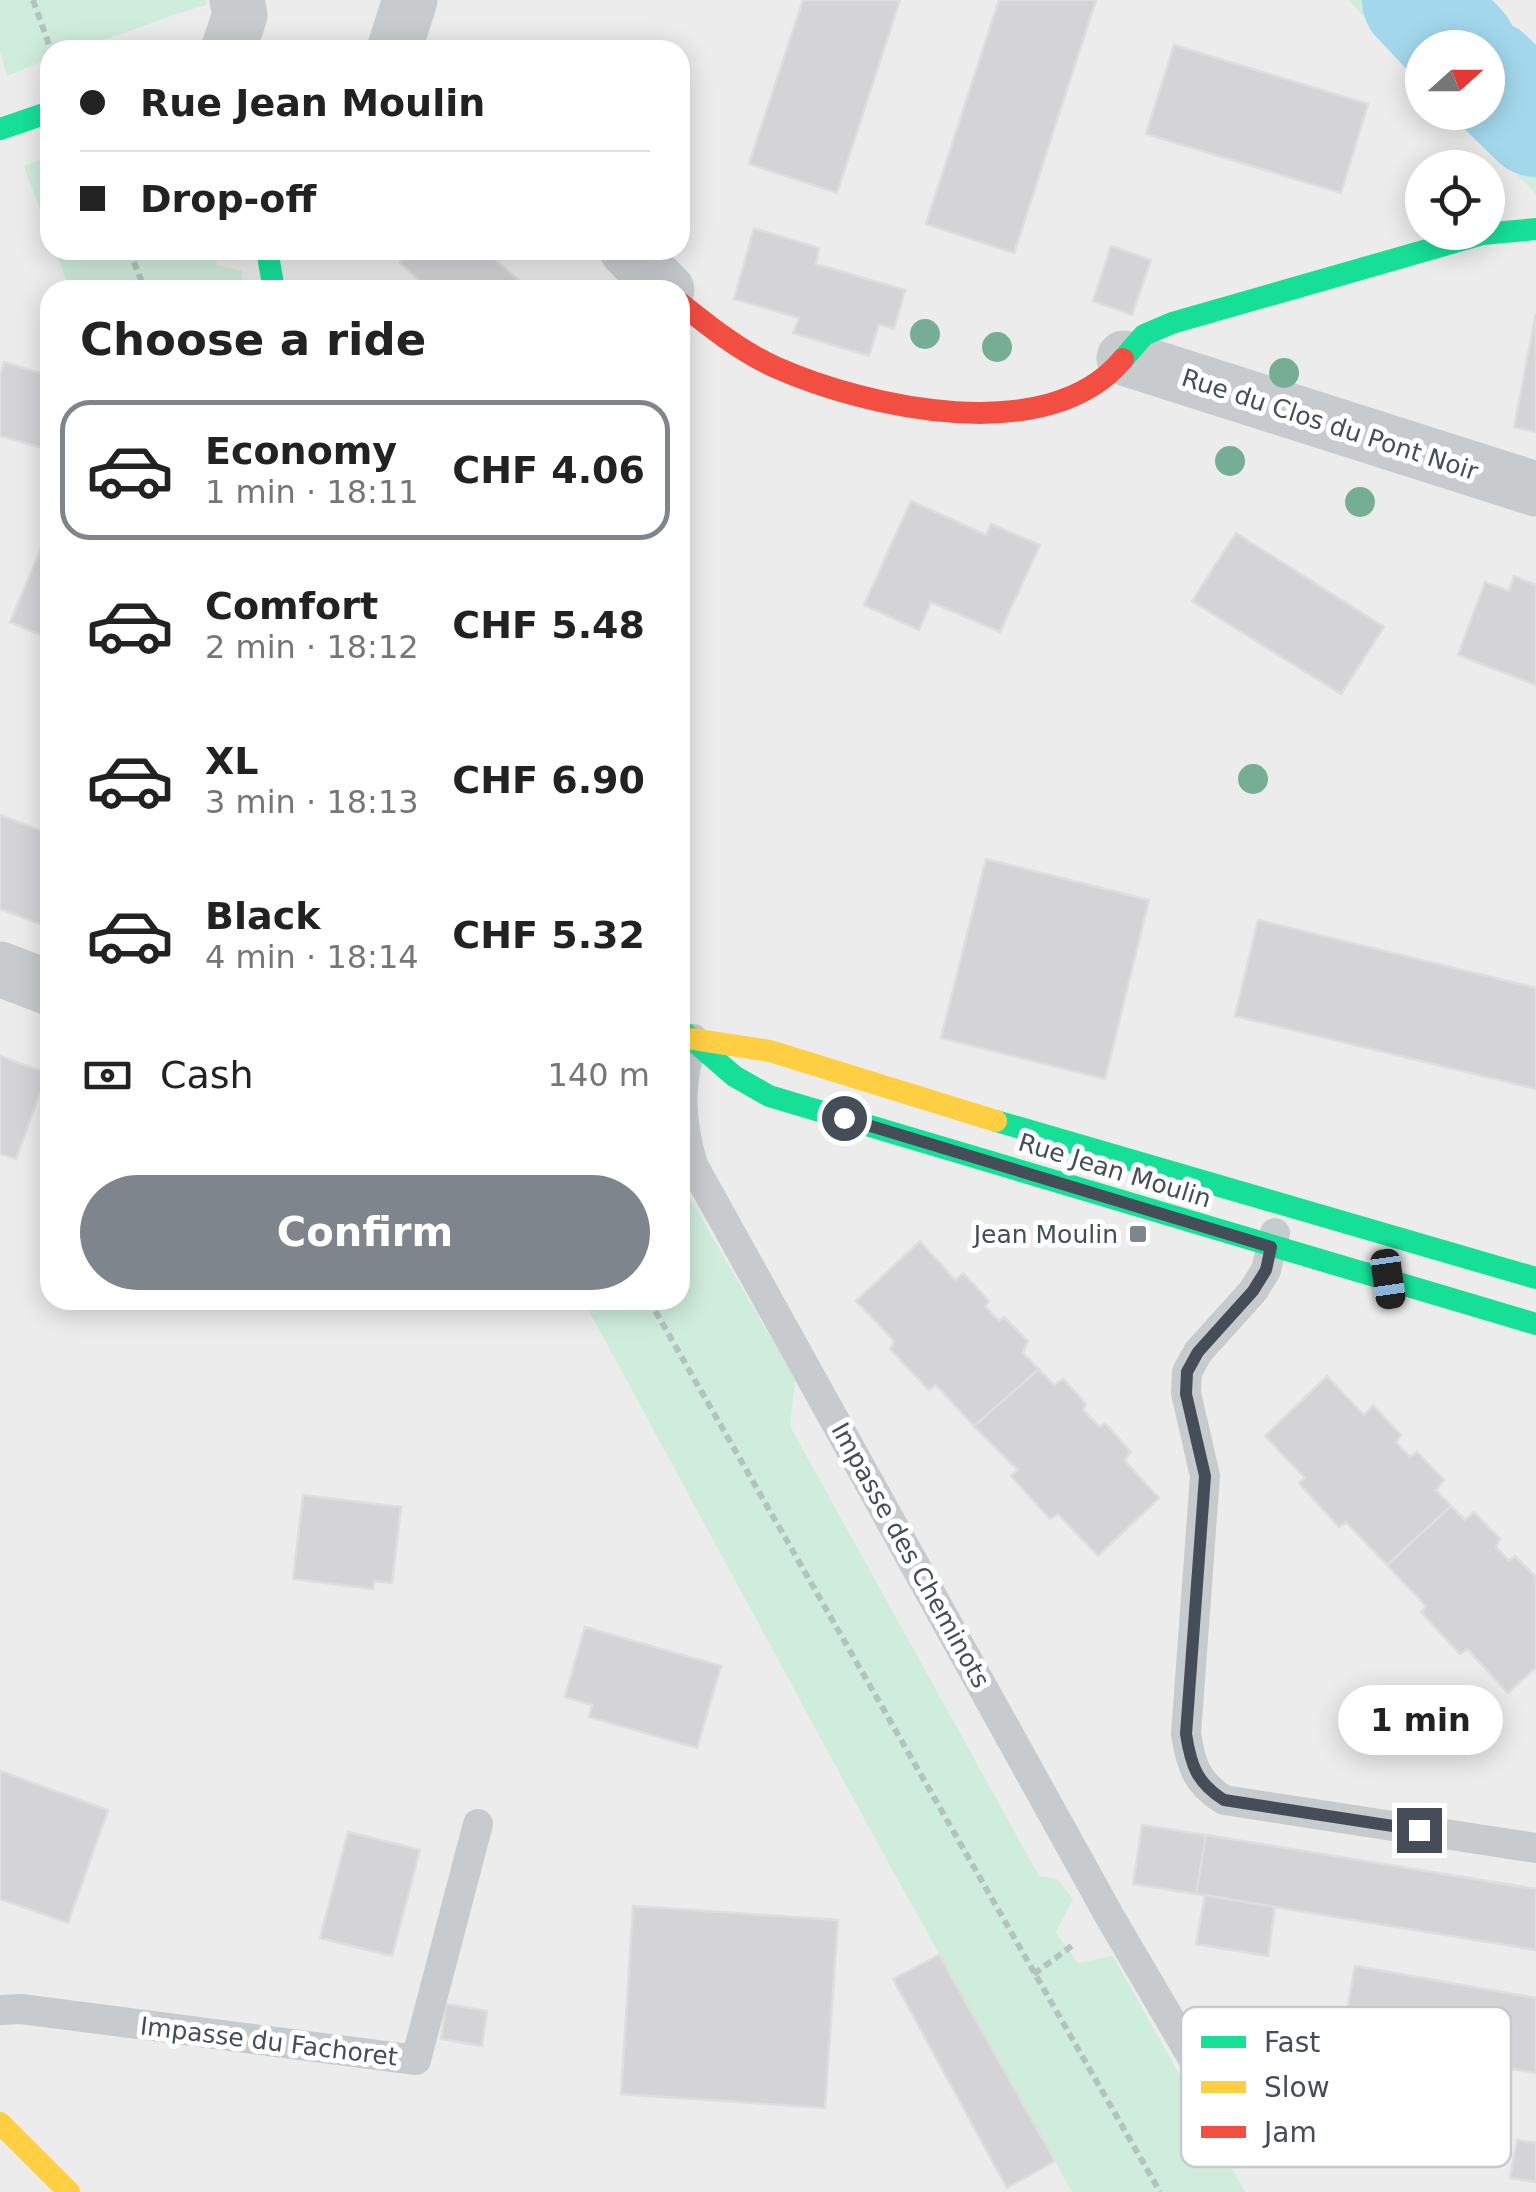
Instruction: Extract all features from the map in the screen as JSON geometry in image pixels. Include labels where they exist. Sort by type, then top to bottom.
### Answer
[{"type":"street","points":[[231,40],[240,15],[237,0]]},
{"type":"street","points":[[397,40],[410,0]]},
{"type":"street","points":[[0,129],[40,115]]},
{"type":"street","points":[[690,310],[739,347],[790,374],[844,393],[927,408],[994,412],[1063,400],[1095,387],[1145,334],[1172,322],[1483,234],[1536,230]]},
{"type":"street","points":[[637,260],[657,280]]},
{"type":"street","name":"Rue du Clos du Pont Noir","points":[[1124,358],[1536,489]]},
{"type":"street","points":[[0,969],[40,984]]},
{"type":"street","name":"Rue Jean Moulin","points":[[690,1035],[770,1050],[1005,1124],[1536,1278]]},
{"type":"street","name":"Rue Jean Moulin","points":[[690,1038],[734,1076],[769,1096],[1064,1194],[1271,1247],[1389,1290],[1536,1324]]},
{"type":"street","points":[[0,2123],[69,2192]]},
{"type":"lane","points":[[1064,1194],[1080,1143]]},
{"type":"lane","name":"Impasse des Cheminots","points":[[690,1154],[1100,1900],[1181,2039]]},
{"type":"lane","points":[[1284,1206],[1266,1270],[1253,1291],[1198,1352],[1187,1372],[1186,1394],[1205,1476],[1186,1734],[1191,1766],[1204,1788],[1224,1800],[1536,1848]]},
{"type":"lane","points":[[1376,1229],[1389,1290]]},
{"type":"lane","name":"Impasse du Fachoret","points":[[0,2010],[21,2009],[416,2060],[478,1824]]},
{"type":"path","points":[[34,0],[48,40]]},
{"type":"path","points":[[655,1310],[1160,2192]]},
{"type":"green space","points":[[0,0],[205,0],[206,5],[103,40],[40,40],[40,62],[7,76],[0,52]]},
{"type":"green space","points":[[1348,0],[1389,0],[1420,30],[1405,30],[1405,59]]},
{"type":"green space","points":[[1505,113],[1536,143],[1536,194],[1505,162],[1505,150],[1493,150],[1474,130],[1505,130]]},
{"type":"green space","points":[[40,160],[40,210],[24,166]]},
{"type":"green space","points":[[59,260],[217,260],[217,265],[242,271],[242,280],[66,280]]},
{"type":"green space","points":[[690,1198],[795,1380],[790,1426],[1039,1876],[1057,1879],[1073,1899],[1056,1932],[1078,1963],[1113,1956],[1181,2078],[1181,2167],[1231,2167],[1245,2192],[1072,2192],[588,1310],[690,1310]]},
{"type":"building","points":[[803,0],[900,0],[837,193],[749,164]]},
{"type":"building","points":[[999,0],[1096,0],[1014,253],[926,224]]},
{"type":"building","points":[[1174,45],[1368,104],[1341,193],[1146,134]]},
{"type":"building","points":[[754,228],[819,248],[816,264],[905,290],[894,329],[879,324],[869,356],[793,333],[799,318],[734,299]]},
{"type":"building","points":[[1111,246],[1151,260],[1132,315],[1093,301]]},
{"type":"building","points":[[496,260],[518,280],[420,280],[400,263]]},
{"type":"building","points":[[1536,313],[1536,432],[1514,427]]},
{"type":"building","points":[[4,362],[40,373],[40,447],[0,436],[0,375]]},
{"type":"building","points":[[911,501],[986,535],[991,524],[1040,545],[1000,632],[931,602],[919,630],[864,605]]},
{"type":"building","points":[[1236,533],[1384,627],[1341,694],[1192,601]]},
{"type":"building","points":[[40,551],[40,635],[10,622]]},
{"type":"building","points":[[1514,576],[1536,585],[1536,685],[1458,655],[1485,582],[1509,591]]},
{"type":"building","points":[[0,815],[40,830],[40,924],[0,909]]},
{"type":"building","points":[[986,859],[1149,900],[1105,1079],[941,1038]]},
{"type":"building","points":[[1258,920],[1536,988],[1536,1089],[1235,1016]]},
{"type":"building","points":[[0,1056],[40,1070],[40,1092],[16,1159],[0,1154]]},
{"type":"building","points":[[920,1241],[955,1280],[963,1273],[989,1301],[985,1306],[999,1321],[1004,1317],[1028,1341],[1023,1353],[1039,1369],[974,1426],[936,1385],[929,1390],[890,1349],[894,1341],[856,1301]]},
{"type":"building","points":[[1039,1369],[1054,1385],[1063,1379],[1086,1404],[1083,1410],[1100,1427],[1105,1423],[1131,1452],[1124,1460],[1159,1498],[1098,1556],[1058,1514],[1050,1519],[1011,1476],[1018,1470],[974,1426]]},
{"type":"building","points":[[1327,1376],[1364,1415],[1373,1405],[1401,1435],[1396,1442],[1410,1457],[1417,1452],[1444,1480],[1436,1490],[1451,1506],[1387,1565],[1346,1522],[1339,1527],[1299,1483],[1305,1478],[1265,1436]]},
{"type":"building","points":[[303,1495],[401,1507],[392,1583],[374,1581],[373,1589],[293,1579]]},
{"type":"building","points":[[1451,1506],[1465,1520],[1474,1512],[1500,1539],[1496,1547],[1509,1561],[1515,1556],[1536,1577],[1536,1667],[1508,1693],[1467,1649],[1460,1654],[1421,1612],[1426,1606],[1387,1565]]},
{"type":"building","points":[[585,1627],[721,1666],[697,1748],[589,1717],[592,1705],[565,1697]]},
{"type":"building","points":[[0,1771],[108,1810],[68,1923],[0,1899]]},
{"type":"building","points":[[1142,1825],[1206,1835],[1196,1894],[1133,1884]]},
{"type":"building","points":[[348,1832],[420,1850],[392,1956],[320,1938]]},
{"type":"building","points":[[1206,1835],[1536,1889],[1536,1950],[1196,1894]]},
{"type":"building","points":[[1205,1895],[1275,1907],[1268,1956],[1196,1944]]},
{"type":"building","points":[[633,1906],[838,1920],[825,2108],[621,2094]]},
{"type":"building","points":[[939,1955],[1055,2161],[1007,2188],[893,1979]]},
{"type":"building","points":[[1355,1966],[1536,1998],[1536,2073],[1511,2069],[1511,2007],[1348,2007]]},
{"type":"building","points":[[446,2004],[487,2011],[482,2046],[441,2039]]},
{"type":"building","points":[[1517,2140],[1536,2143],[1536,2182],[1510,2178]]},
{"type":"waterway","points":[[1417,0],[1445,30]]},
{"type":"waterway","points":[[1505,92],[1536,122]]},
{"type":"traffic: fast","points":[[0,129],[40,115]]},
{"type":"traffic: fast","points":[[1123,359],[1144,335],[1172,323],[1483,234],[1536,229]]},
{"type":"traffic: fast","points":[[269,260],[272,280]]},
{"type":"traffic: fast","points":[[690,1038],[734,1076],[769,1096],[1536,1324]]},
{"type":"traffic: fast","points":[[996,1121],[1536,1278]]},
{"type":"traffic: slow","points":[[693,1039],[770,1051],[996,1121]]},
{"type":"traffic: slow","points":[[0,2123],[69,2192]]},
{"type":"traffic: jam","points":[[690,311],[737,346],[813,382],[858,396],[956,412],[1005,412],[1050,404],[1091,387],[1123,359]]},
{"type":"place","name":"Jean Moulin","points":[[1138,1234]]},
{"type":"route","points":[[844,1118],[1271,1247],[1266,1270],[1253,1291],[1198,1352],[1187,1372],[1186,1394],[1205,1476],[1186,1734],[1191,1766],[1204,1788],[1224,1800],[1419,1830]]}]
